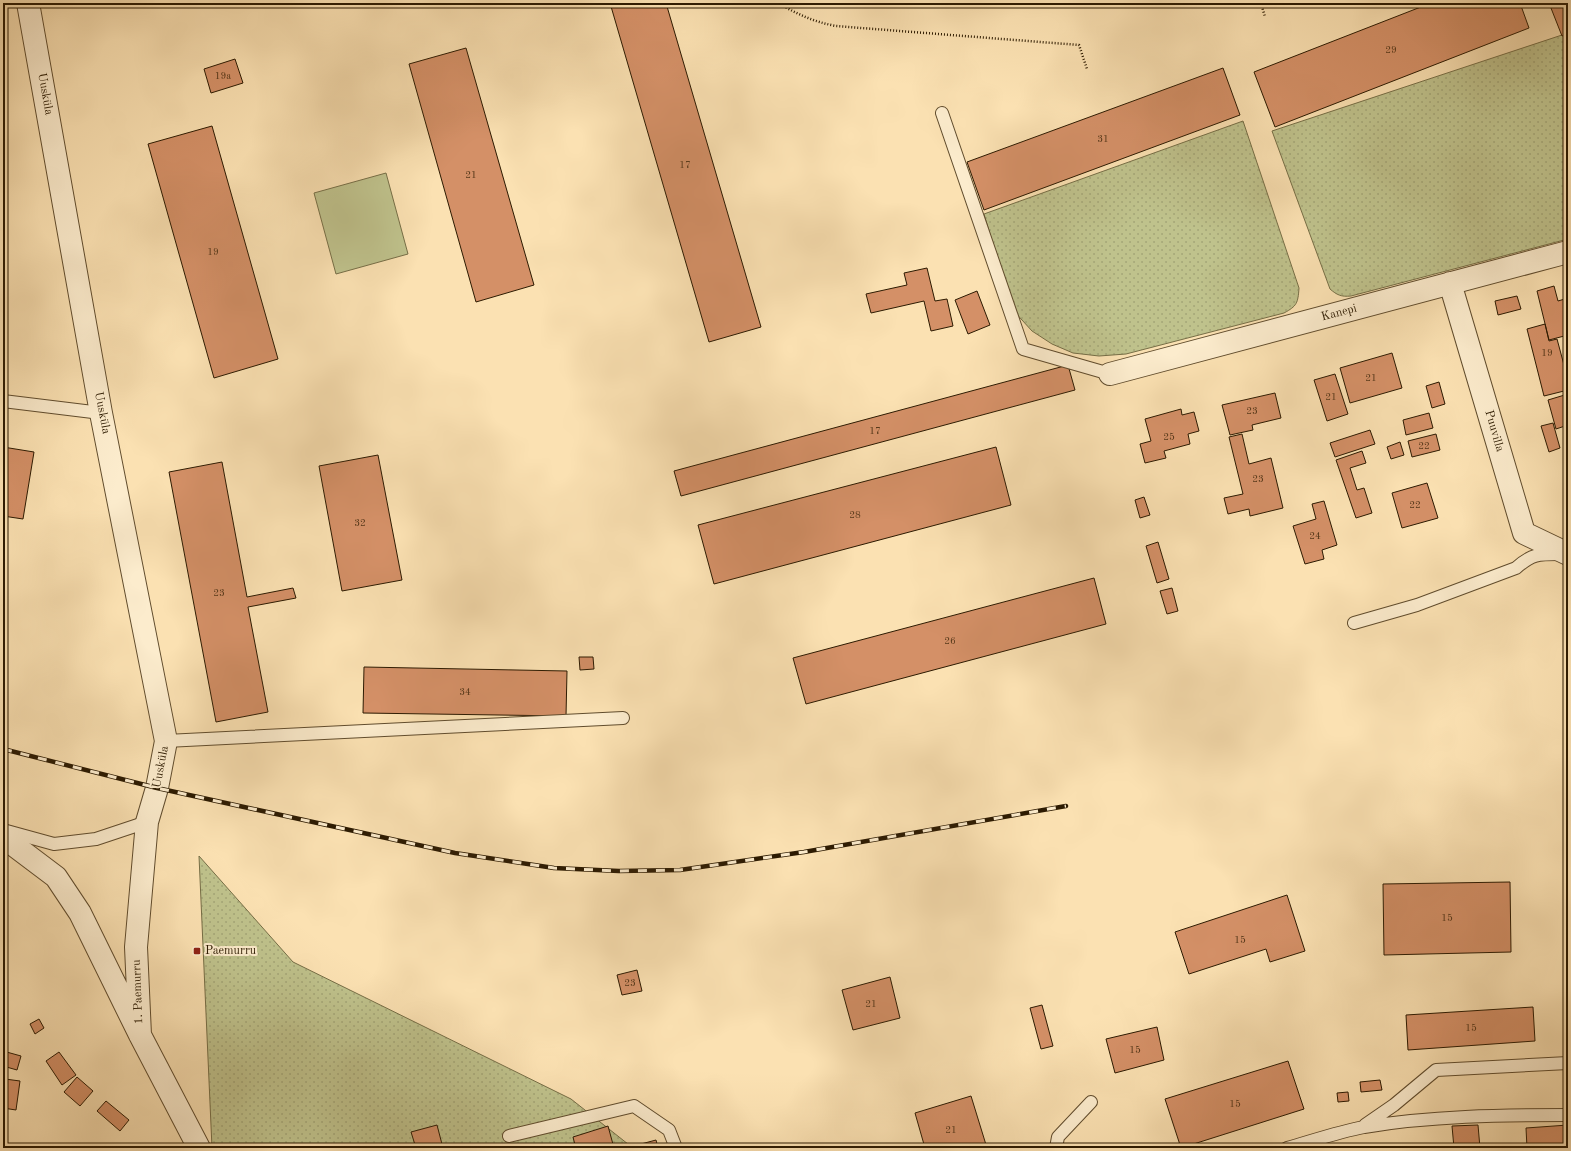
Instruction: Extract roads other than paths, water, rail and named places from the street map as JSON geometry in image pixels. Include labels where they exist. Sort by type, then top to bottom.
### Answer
[{"type":"street","name":"Uusküla","points":[[28,3],[101,413],[166,741],[157,788],[148,822]]},
{"type":"street","name":"Kanepi","points":[[1110,374],[1568,252]]},
{"type":"street","name":"Puuvilla","points":[[1450,283],[1524,533],[1568,554]]},
{"type":"street","name":"1. Paemurru","points":[[148,822],[136,947],[140,1035],[199,1148]]},
{"type":"street","points":[[3,837],[56,877],[80,913],[140,1035]]},
{"type":"lane","points":[[942,112],[1023,349],[1110,374]]},
{"type":"lane","points":[[3,401],[101,413]]},
{"type":"lane","points":[[1354,623],[1417,605],[1516,568],[1528,557],[1543,554],[1568,554]]},
{"type":"lane","points":[[166,741],[623,718]]},
{"type":"lane","points":[[3,830],[54,844],[96,839],[148,822]]},
{"type":"lane","points":[[1362,1127],[1394,1105],[1436,1070],[1568,1063]]},
{"type":"lane","points":[[1056,1148],[1058,1137],[1091,1102]]},
{"type":"lane","points":[[509,1136],[634,1106],[669,1130],[676,1148]]},
{"type":"lane","points":[[1287,1148],[1362,1127],[1422,1119],[1507,1115],[1568,1115]]},
{"type":"railway","points":[[3,749],[157,788],[455,853],[554,868],[619,871],[680,870],[804,852],[1066,806]]},
{"type":"place","name":"Paemurru","points":[[197,951]]}]
